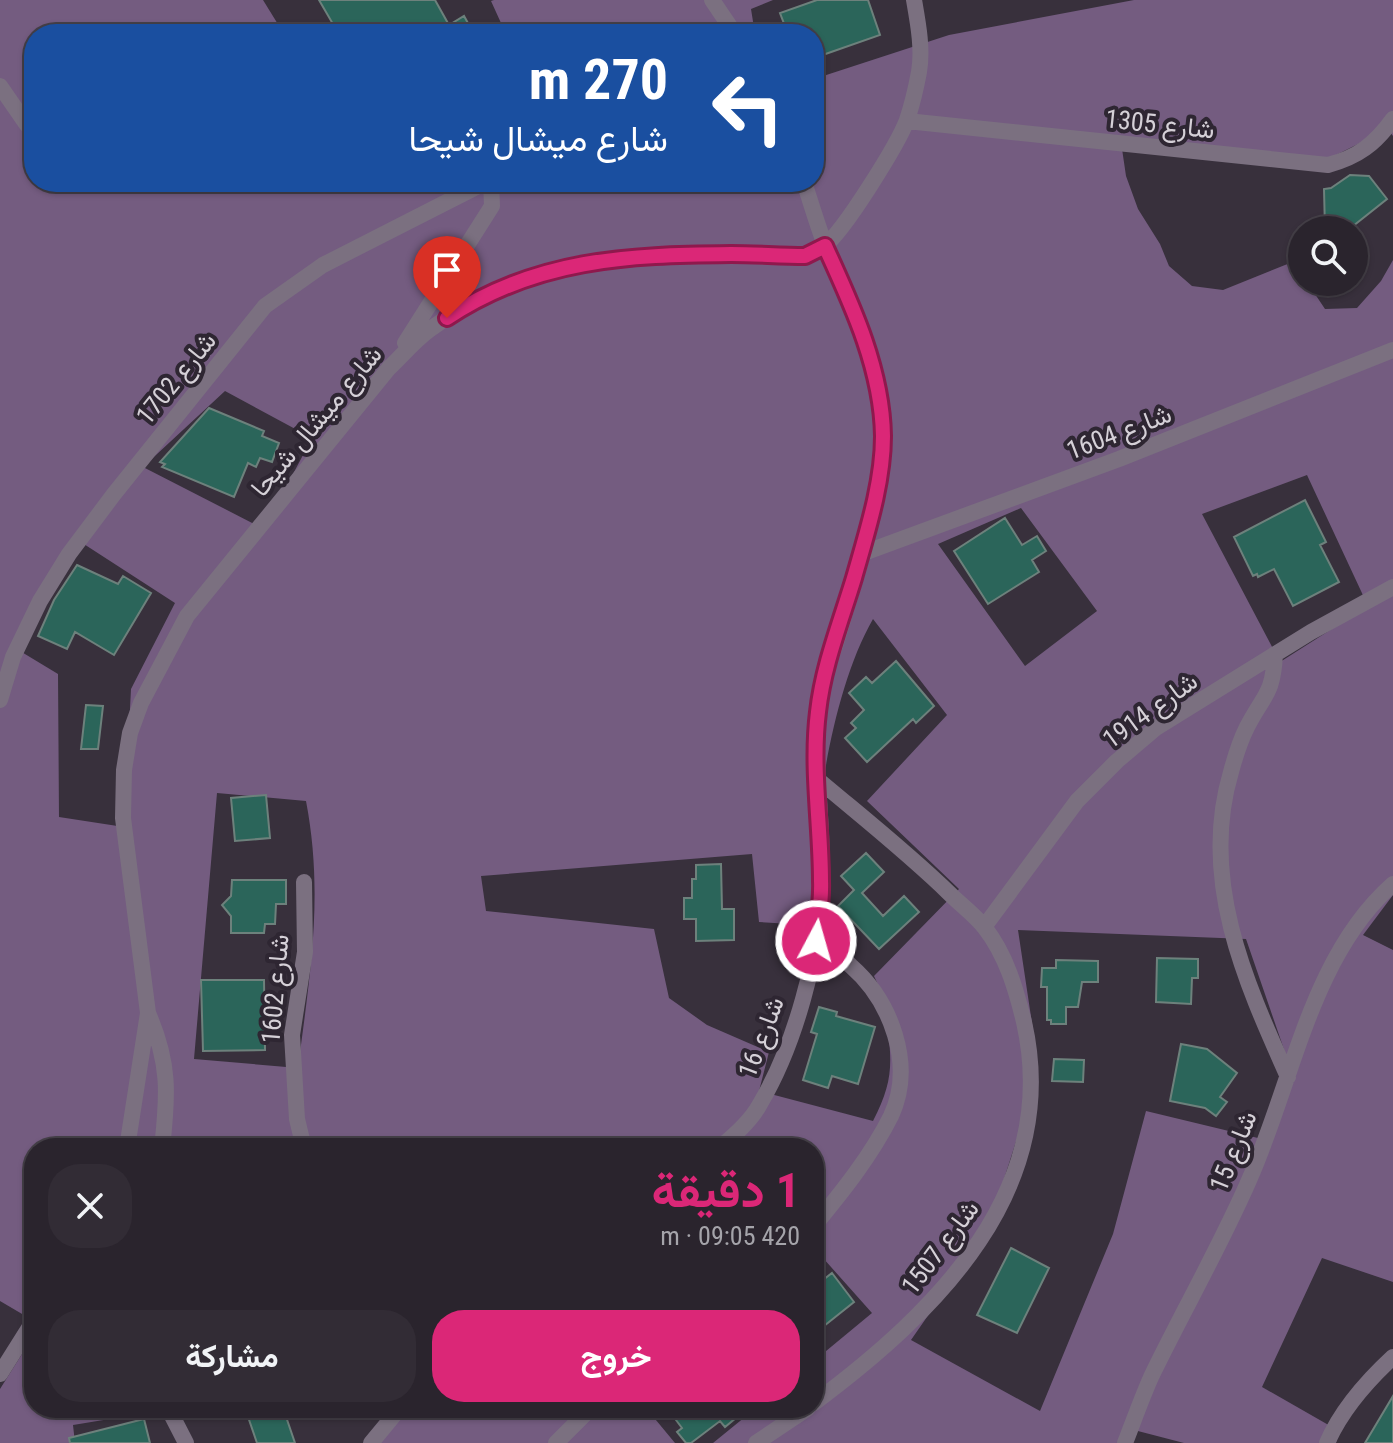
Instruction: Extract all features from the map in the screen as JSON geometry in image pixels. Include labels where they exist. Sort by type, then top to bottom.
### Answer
[{"type":"street","points":[[712,0],[728,24]]},
{"type":"street","points":[[825,246],[880,169],[907,121],[919,69],[919,31],[914,0]]},
{"type":"street","points":[[0,86],[24,121]]},
{"type":"street","name":"شارع 1305","points":[[907,121],[1328,165],[1349,159],[1367,149],[1393,119]]},
{"type":"street","name":"شارع 1702","points":[[0,700],[13,657],[40,601],[69,554],[265,306],[323,265],[469,192]]},
{"type":"street","points":[[389,368],[492,206],[490,192]]},
{"type":"street","name":"شارع 16","points":[[729,1138],[759,1107],[780,1067],[816,941],[822,884],[815,742],[823,681],[879,481],[883,436],[868,349],[825,246],[807,192]]},
{"type":"street","name":"شارع ميشال شيحا","points":[[129,1138],[148,1013],[123,818],[124,770],[141,703],[187,616],[389,368],[426,332],[467,305],[506,285],[546,271],[583,263],[656,256],[805,256],[825,246]]},
{"type":"street","name":"شارع 1604","points":[[861,554],[1092,469],[1393,350]]},
{"type":"street","name":"شارع 1914","points":[[984,927],[1068,814],[1117,761],[1156,728],[1275,654],[1393,587]]},
{"type":"street","points":[[1275,654],[1274,678],[1267,698],[1248,725],[1236,755],[1223,798],[1219,836],[1228,921],[1262,1018],[1288,1077]]},
{"type":"street","name":"شارع 1507","points":[[816,778],[935,879],[984,927],[1007,965],[1028,1040],[1031,1081],[1026,1123],[1012,1183],[992,1223],[951,1279],[908,1327],[824,1396]]},
{"type":"street","name":"شارع 1602","points":[[302,1138],[297,1119],[292,1035],[305,952],[304,882]]},
{"type":"street","name":"شارع 15","points":[[1125,1443],[1151,1378],[1251,1176],[1320,991],[1345,941],[1363,914],[1393,884]]},
{"type":"street","points":[[816,941],[851,965],[873,989],[893,1024],[899,1057],[899,1087],[892,1114],[859,1168],[824,1213]]},
{"type":"street","points":[[148,1013],[160,1041],[166,1068],[162,1138]]},
{"type":"street","points":[[0,1374],[24,1336]]},
{"type":"street","points":[[1327,1443],[1354,1400],[1393,1357]]},
{"type":"street","points":[[173,1418],[186,1443]]},
{"type":"street","points":[[371,1443],[392,1418]]},
{"type":"street","points":[[556,1443],[581,1418]]},
{"type":"street","points":[[756,1443],[793,1418]]},
{"type":"shaded area","points":[[0,0],[263,0],[278,24],[24,24],[24,192],[824,192],[824,76],[949,35],[1134,0],[1393,0],[1393,136],[1385,125],[1372,137],[1322,162],[1121,142],[1126,176],[1138,209],[1160,244],[1169,266],[1192,286],[1223,290],[1288,264],[1288,296],[1316,296],[1325,309],[1357,308],[1381,281],[1393,260],[1393,895],[1363,935],[1393,950],[1393,1282],[1322,1258],[1262,1387],[1339,1431],[1336,1443],[1184,1443],[1134,1430],[1131,1443],[713,1443],[744,1418],[824,1418],[824,1353],[872,1313],[824,1259],[824,1138],[24,1138],[24,1315],[0,1301]],"holes":[[[225,391],[312,438],[264,529],[143,467]],[[1307,475],[1368,606],[1280,662],[1202,514]],[[1021,508],[1097,611],[1025,666],[938,544]],[[73,537],[175,603],[131,689],[124,827],[59,817],[58,674],[15,648]],[[873,619],[947,715],[867,801],[959,889],[874,976],[885,1012],[890,1063],[884,1096],[873,1121],[759,1091],[769,1052],[707,1025],[669,998],[654,929],[486,911],[481,876],[752,854],[759,922],[807,925],[826,763],[835,720],[855,656]],[[217,793],[306,801],[315,902],[311,967],[298,1068],[194,1059]],[[1018,930],[1246,939],[1288,1061],[1262,1139],[1146,1111],[1113,1234],[1040,1411],[911,1340],[988,1229],[1035,1082],[1033,1030]]]},
{"type":"shaded area","points":[[773,0],[751,9],[753,24],[501,24],[491,1]]},
{"type":"shaded area","points":[[24,1351],[24,1418],[116,1418],[73,1425],[75,1443],[0,1443],[0,1389]]},
{"type":"shaded area","points":[[401,1418],[654,1418],[675,1443],[373,1443]]},
{"type":"building","points":[[319,0],[435,0],[448,24],[350,24],[333,24]]},
{"type":"building","points":[[817,0],[868,0],[880,35],[824,55],[824,24],[784,24],[780,13]]},
{"type":"building","points":[[464,16],[468,24],[451,24]]},
{"type":"building","points":[[1350,175],[1369,176],[1387,199],[1366,216],[1325,216],[1324,189],[1331,188]]},
{"type":"building","points":[[209,408],[264,431],[262,436],[279,443],[272,462],[260,458],[256,467],[248,463],[234,497],[162,467],[165,464],[160,462]]},
{"type":"building","points":[[1305,500],[1326,542],[1320,545],[1339,582],[1293,606],[1274,569],[1258,577],[1257,574],[1253,576],[1234,537]]},
{"type":"building","points":[[1005,518],[1022,545],[1037,536],[1046,551],[1032,560],[1039,572],[988,604],[954,551]]},
{"type":"building","points":[[77,565],[118,584],[123,576],[151,593],[114,655],[75,632],[67,649],[38,636],[54,600]]},
{"type":"building","points":[[896,661],[934,706],[916,723],[913,719],[867,762],[845,738],[856,728],[851,723],[864,710],[849,693],[866,677],[872,683]]},
{"type":"building","points":[[86,705],[103,706],[98,749],[81,749]]},
{"type":"building","points":[[266,795],[270,838],[235,841],[231,798]]},
{"type":"building","points":[[866,853],[884,872],[862,893],[883,916],[904,896],[919,912],[879,949],[838,906],[854,890],[841,876]]},
{"type":"building","points":[[721,864],[722,909],[734,909],[734,940],[696,941],[696,919],[684,919],[684,898],[692,898],[696,865]]},
{"type":"building","points":[[232,880],[286,880],[286,904],[276,904],[275,924],[265,924],[264,933],[231,933],[231,916],[222,905],[231,896]]},
{"type":"building","points":[[1157,958],[1198,959],[1198,978],[1192,978],[1191,1004],[1156,1002]]},
{"type":"building","points":[[1056,960],[1098,961],[1098,982],[1082,982],[1078,1007],[1066,1007],[1066,1024],[1051,1024],[1051,1020],[1047,1020],[1047,987],[1041,987],[1042,968],[1056,968]]},
{"type":"building","points":[[201,980],[264,980],[265,1050],[203,1051]]},
{"type":"building","points":[[819,1007],[837,1012],[836,1016],[875,1027],[858,1084],[832,1076],[828,1088],[803,1080],[817,1034],[811,1032]]},
{"type":"building","points":[[1181,1044],[1207,1049],[1237,1073],[1220,1097],[1227,1102],[1216,1116],[1205,1108],[1170,1101]]},
{"type":"building","points":[[1054,1059],[1084,1060],[1083,1082],[1052,1081]]},
{"type":"building","points":[[1011,1248],[1049,1268],[1017,1333],[977,1315]]},
{"type":"building","points":[[832,1273],[854,1302],[824,1326],[824,1279]]},
{"type":"building","points":[[1393,1396],[1393,1443],[1365,1443]]},
{"type":"building","points":[[248,1418],[286,1418],[295,1443],[257,1443]]},
{"type":"building","points":[[674,1418],[736,1418],[725,1427],[720,1421],[691,1443],[686,1443],[677,1432],[682,1428]]},
{"type":"building","points":[[144,1419],[150,1443],[70,1443],[69,1438]]},
{"type":"route","points":[[447,318],[506,285],[546,271],[583,263],[656,256],[805,256],[825,246],[868,349],[883,436],[879,481],[823,681],[818,711],[815,742],[822,884],[816,941]]}]
